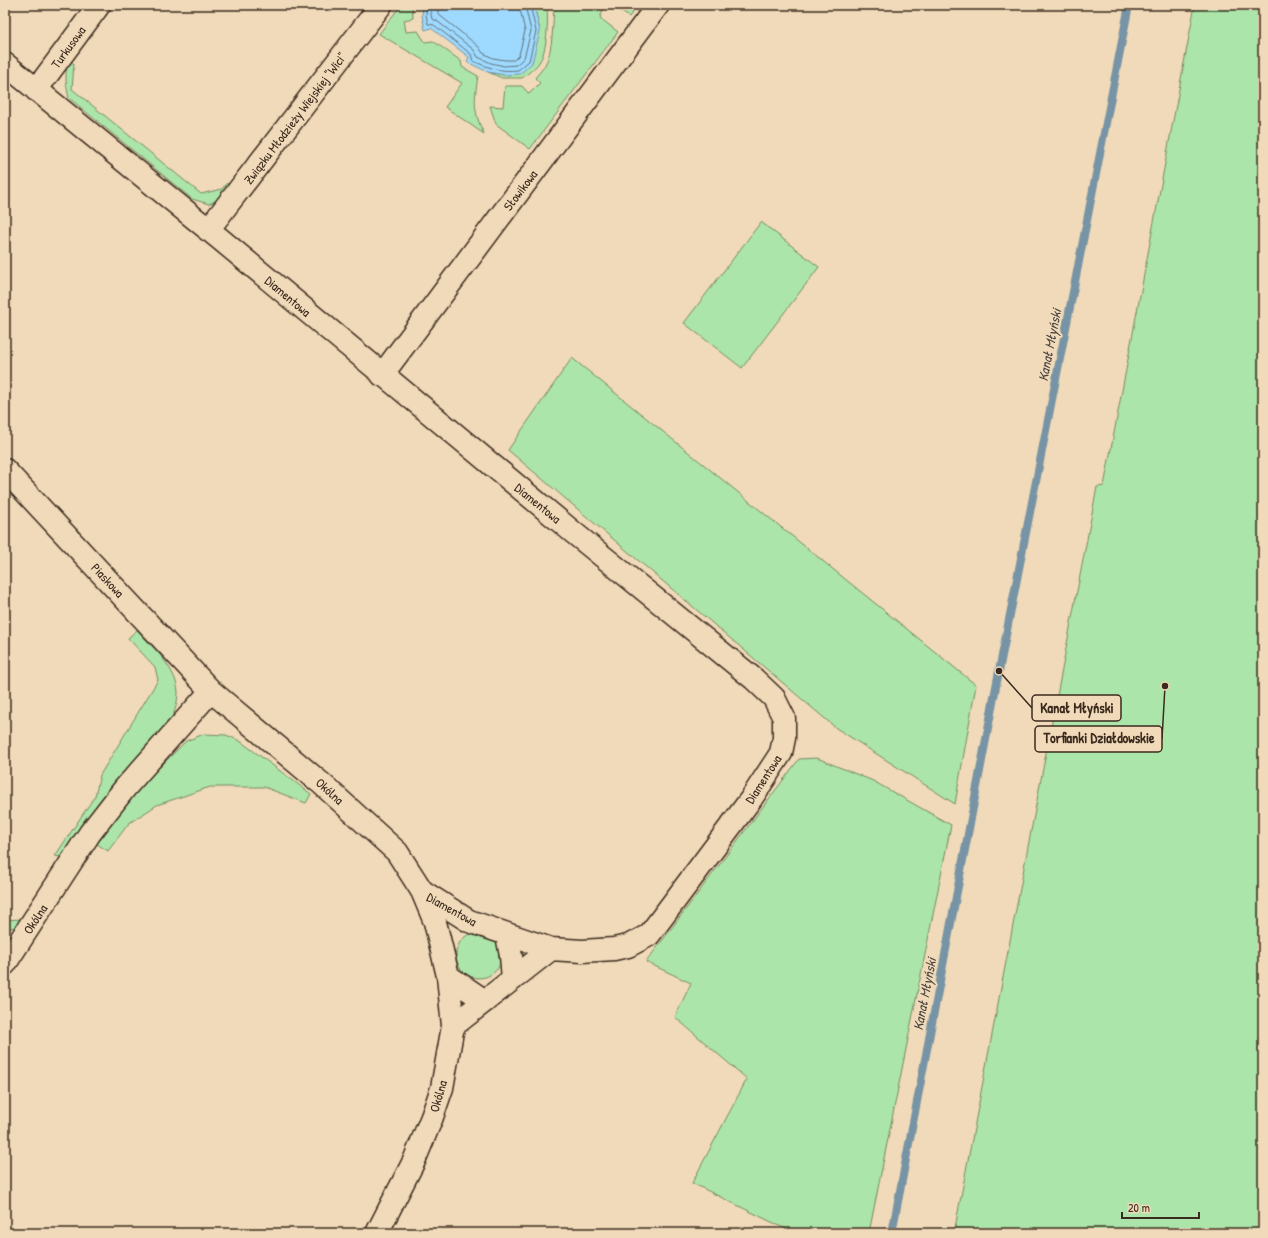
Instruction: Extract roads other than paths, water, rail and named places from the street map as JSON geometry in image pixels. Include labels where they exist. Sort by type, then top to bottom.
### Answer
[{"type":"street","name":"Turkusowa","points":[[36,90],[99,5]]},
{"type":"street","name":"Związku Młodzieży Wiejskiej \"Wici\"","points":[[208,230],[380,5]]},
{"type":"street","name":"Słowikowa","points":[[382,375],[658,5]]},
{"type":"street","name":"Diamentowa","points":[[5,64],[754,679],[774,698],[784,718],[784,738],[781,753],[751,799],[649,935],[628,946],[614,949],[582,951],[551,949],[506,935],[469,921],[422,892]]},
{"type":"street","name":"Piaskowa","points":[[5,470],[212,691]]},
{"type":"street","name":"Okólna","points":[[6,961],[94,828],[124,788],[212,691],[322,784],[397,852],[422,892],[434,922],[448,976],[453,1026],[442,1088],[414,1161],[377,1233]]},
{"type":"street","points":[[441,949],[455,931],[469,921]]},
{"type":"street","points":[[506,935],[513,979]]},
{"type":"street","points":[[453,1026],[551,949]]},
{"type":"street","points":[[448,976],[485,1001]]},
{"type":"water","points":[[423,5],[534,5],[540,31],[532,63],[520,74],[504,75],[488,72],[467,62],[469,57],[431,28],[425,30],[422,15]]},
{"type":"waterway","name":"Kanał Młyński","points":[[892,1233],[999,671],[1129,5]]},
{"type":"place","name":"Kanał Młyński","points":[[999,671]]},
{"type":"place","name":"Torfianki Działdowskie","points":[[1165,686]]}]
